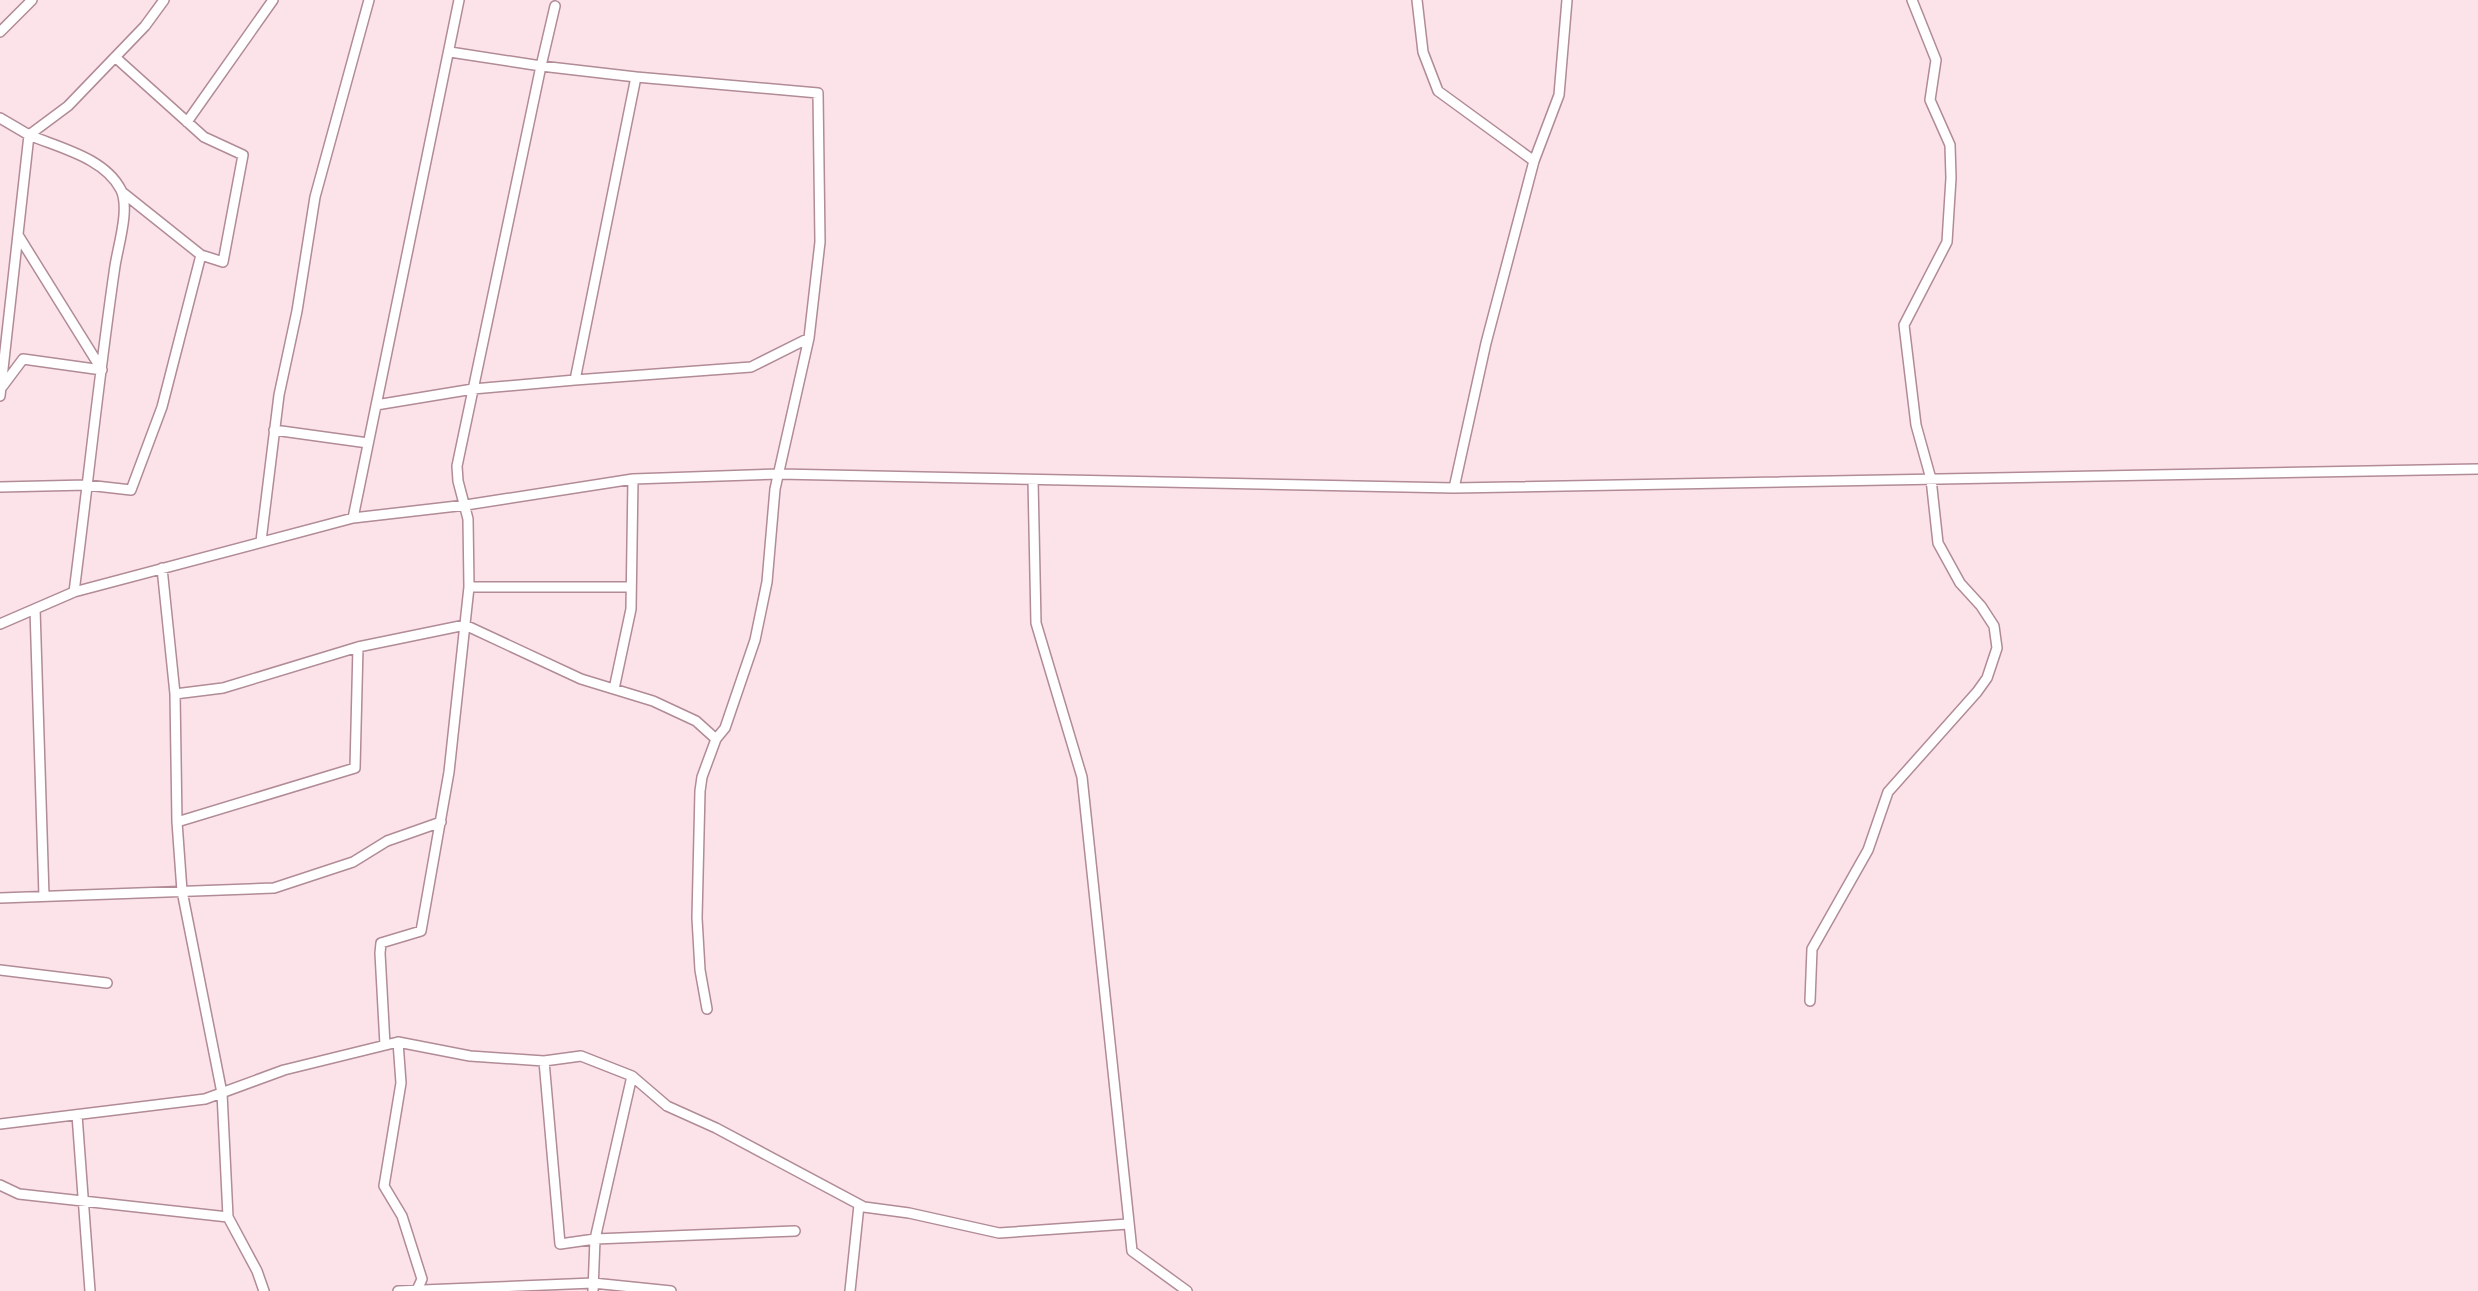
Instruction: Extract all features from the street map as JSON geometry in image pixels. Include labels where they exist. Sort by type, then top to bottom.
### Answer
[{"type":"street","points":[[0,32],[32,0]]},
{"type":"street","points":[[0,396],[30,135],[68,106],[145,26],[164,0]]},
{"type":"street","points":[[187,122],[273,0]]},
{"type":"street","points":[[261,541],[279,395],[297,311],[315,197],[369,0]]},
{"type":"street","points":[[353,518],[459,0]]},
{"type":"street","points":[[1417,0],[1423,52],[1438,91],[1534,160]]},
{"type":"street","points":[[1454,488],[1486,343],[1534,160],[1559,95],[1567,0]]},
{"type":"street","points":[[1810,1001],[1812,949],[1868,850],[1888,792],[1977,692],[1987,678],[1997,648],[1994,626],[1981,606],[1960,583],[1938,543],[1931,479],[1916,424],[1904,325],[1947,242],[1951,178],[1950,145],[1930,100],[1936,60],[1912,0]]},
{"type":"street","points":[[385,1045],[381,943],[421,931],[449,772],[468,587],[468,519],[458,481],[457,466],[555,6]]},
{"type":"street","points":[[450,52],[636,77],[818,93],[820,242],[808,338],[775,489],[767,582],[755,640],[725,728],[716,739],[702,777],[700,791],[697,918],[700,970],[707,1009]]},
{"type":"street","points":[[0,118],[30,135],[93,162],[111,175],[122,191],[201,255],[223,262],[243,155],[204,137],[115,57]]},
{"type":"street","points":[[575,380],[636,77]]},
{"type":"street","points":[[74,592],[115,265],[125,205],[122,191]]},
{"type":"street","points":[[17,235],[102,370]]},
{"type":"street","points":[[0,487],[87,485],[131,490],[162,406],[201,255]]},
{"type":"street","points":[[375,405],[473,389],[751,367],[808,338]]},
{"type":"street","points":[[0,388],[23,360],[102,370]]},
{"type":"street","points":[[274,430],[368,443]]},
{"type":"street","points":[[0,624],[74,592],[353,518],[466,505],[633,479],[779,474],[1454,488],[2478,469]]},
{"type":"street","points":[[614,689],[631,609],[633,479]]},
{"type":"street","points":[[1033,480],[1036,623],[1082,777],[1132,1251],[1187,1291]]},
{"type":"street","points":[[162,568],[175,694],[177,822],[182,891],[222,1093],[228,1217],[256,1270],[264,1291]]},
{"type":"street","points":[[468,587],[631,587]]},
{"type":"street","points":[[34,609],[44,896]]},
{"type":"street","points":[[175,694],[223,688],[358,647],[465,625],[581,679],[653,701],[696,721],[716,739]]},
{"type":"street","points":[[177,822],[355,768],[358,647]]},
{"type":"street","points":[[0,898],[274,888],[352,862],[387,841],[441,822]]},
{"type":"street","points":[[0,970],[106,983]]},
{"type":"street","points":[[0,1124],[205,1099],[284,1070],[398,1042],[470,1056],[544,1061],[581,1056],[632,1076],[668,1106],[716,1128],[859,1205],[909,1213],[999,1233],[1128,1224]]},
{"type":"street","points":[[398,1042],[401,1083],[384,1186],[402,1216],[422,1279],[417,1290]]},
{"type":"street","points":[[544,1061],[560,1244],[595,1239],[795,1231]]},
{"type":"street","points":[[593,1287],[595,1239],[632,1076]]},
{"type":"street","points":[[77,1115],[90,1291]]},
{"type":"street","points":[[0,1185],[19,1194],[228,1217]]},
{"type":"street","points":[[850,1291],[859,1205]]},
{"type":"street","points":[[398,1291],[593,1287],[671,1291]]}]
